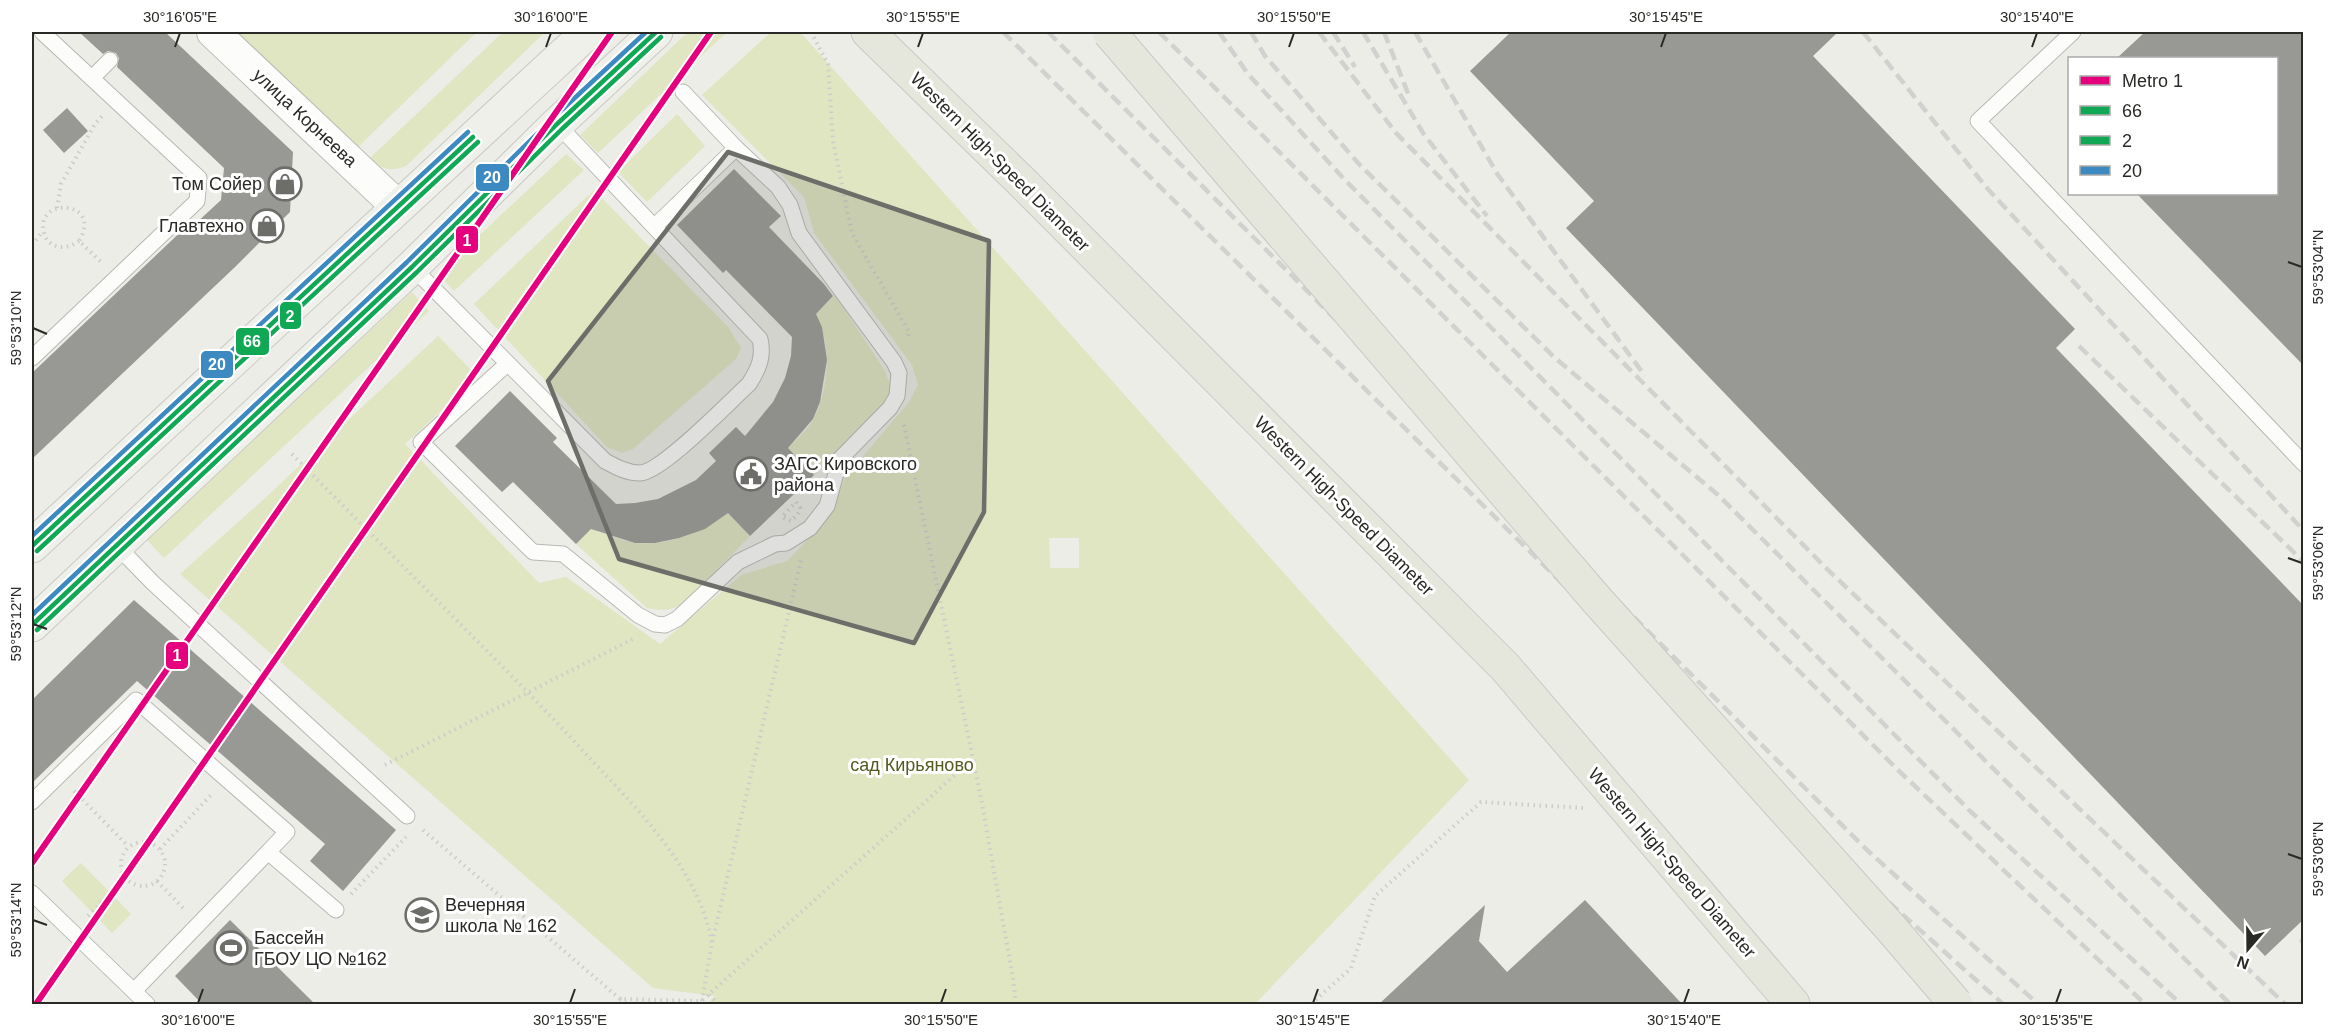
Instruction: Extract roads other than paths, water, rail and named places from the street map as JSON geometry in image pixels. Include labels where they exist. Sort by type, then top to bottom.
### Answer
[{"type":"highway","name":"Western High-Speed Diameter","points":[[868,32],[1024,184],[1505,667],[1793,1005]]},
{"type":"highway","points":[[1109,32],[1596,599],[1889,926],[1956,1005]]},
{"type":"main road","points":[[32,546],[397,206],[588,32]]},
{"type":"main road","points":[[32,625],[656,32]]},
{"type":"street","name":"улица Корнеева","points":[[213,32],[397,206]]},
{"type":"lane","points":[[32,358],[197,201],[199,178],[42,32]]},
{"type":"lane","points":[[2073,32],[1978,121],[2304,464]]},
{"type":"lane","points":[[93,77],[110,60]]},
{"type":"lane","points":[[507,364],[421,442],[533,552],[563,554],[638,615],[656,624],[665,625],[677,619],[738,562],[767,547],[786,543],[808,530],[827,506],[840,459],[890,408],[897,396],[899,373],[894,362],[799,233],[790,205],[778,187],[736,148],[683,92]]},
{"type":"lane","points":[[411,267],[604,461],[625,471],[642,473],[662,464],[748,384],[759,369],[763,352],[760,339],[557,124]]},
{"type":"lane","points":[[655,226],[736,148]]},
{"type":"lane","points":[[117,546],[153,583],[407,816]]},
{"type":"lane","points":[[32,802],[136,700],[286,832],[134,991]]},
{"type":"lane","points":[[268,852],[336,910]]},
{"type":"lane","points":[[32,893],[147,1005]]},
{"type":"railway","points":[[1003,32],[1856,873],[2003,1004]]},
{"type":"railway","points":[[1048,32],[1868,851],[2038,1004]]},
{"type":"railway","points":[[1159,32],[1899,771],[2145,1004]]},
{"type":"railway","points":[[1219,32],[1248,74],[1345,180],[1970,811],[2181,1004]]},
{"type":"railway","points":[[1251,32],[1265,56],[1358,163],[1555,358],[1717,494],[2230,1004]]},
{"type":"railway","points":[[1319,32],[1396,133],[1828,570],[2285,1004]]},
{"type":"railway","points":[[1333,32],[1355,67]]},
{"type":"railway","points":[[1363,32],[1423,133],[1487,216]]},
{"type":"railway","points":[[1384,32],[1409,96]]},
{"type":"railway","points":[[1415,32],[1498,175],[1645,376]]},
{"type":"railway","points":[[1863,32],[1986,187],[2304,531]]},
{"type":"railway","points":[[2079,346],[2304,562]]},
{"type":"railway","points":[[2301,939],[2304,944]]},
{"type":"metro line","name":"1","points":[[32,863],[612,32]]},
{"type":"metro line","name":"1","points":[[36,1004],[711,32]]},
{"type":"place","name":"Том Сойер","points":[[285,184]]},
{"type":"place","name":"Главтехно","points":[[267,226]]},
{"type":"place","name":"ЗАГС Кировского района","points":[[751,474]]},
{"type":"place","name":"Вечерняя школа № 162","points":[[422,915]]},
{"type":"place","name":"Бассейн ГБОУ ЦО №162","points":[[231,948]]},
{"type":"park label","name":"сад Кирьяново","points":[[912,765]]}]
